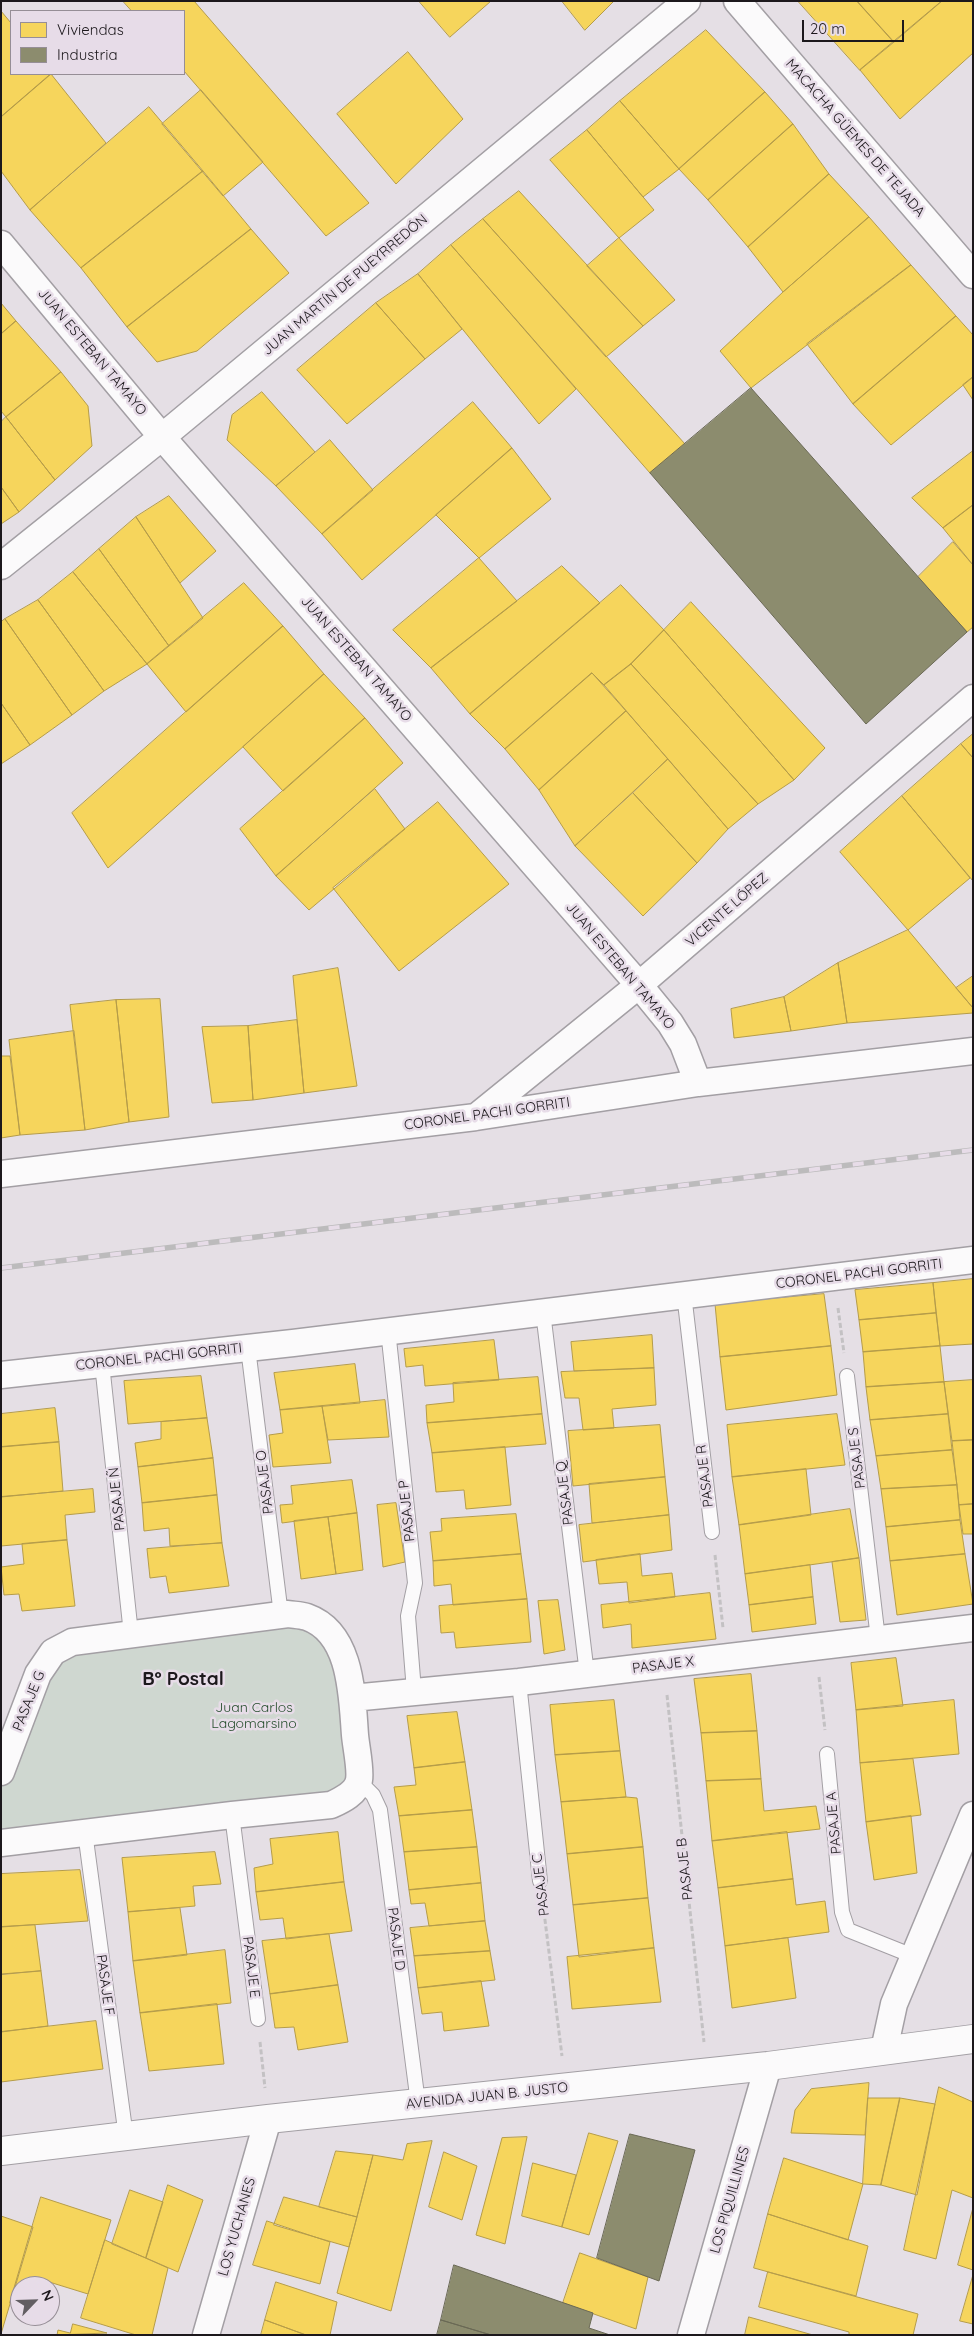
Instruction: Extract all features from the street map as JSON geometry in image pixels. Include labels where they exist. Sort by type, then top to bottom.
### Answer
[{"type":"street","name":"JUAN MARTÍN DE PUEYRREDÓN","points":[[1,566],[162,436],[687,1]]},
{"type":"street","name":"MACACHA GÜEMES DE TEJADA","points":[[737,1],[973,274]]},
{"type":"street","name":"JUAN ESTEBAN TAMAYO","points":[[1,244],[162,436],[640,985],[670,1023],[683,1044],[698,1083]]},
{"type":"street","name":"VICENTE LÓPEZ","points":[[476,1117],[640,985],[973,698]]},
{"type":"street","name":"CORONEL PACHI GORRITI","points":[[1,1174],[476,1117],[698,1083],[973,1051]]},
{"type":"street","name":"CORONEL PACHI GORRITI","points":[[1,1375],[248,1348],[973,1260]]},
{"type":"street","points":[[1,1843],[232,1814],[332,1805],[351,1794],[359,1781],[352,1698],[343,1657],[336,1640],[322,1626],[307,1617],[288,1614],[131,1634]]},
{"type":"street","name":"PASAJE X","points":[[352,1698],[519,1682],[973,1628]]},
{"type":"street","name":"PASAJE G","points":[[4,1757],[38,1674],[53,1652],[72,1642],[131,1634]]},
{"type":"street","points":[[884,2050],[894,2004],[973,1815]]},
{"type":"street","name":"AVENIDA JUAN B. JUSTO","points":[[1,2151],[268,2119],[768,2066],[973,2039]]},
{"type":"street","name":"LOS PIQUILLINES","points":[[691,2335],[768,2066]]},
{"type":"street","name":"LOS YUCHANES","points":[[206,2335],[268,2119]]},
{"type":"lane","name":"PASAJE R","points":[[684,1294],[712,1532]]},
{"type":"lane","name":"PASAJE Q","points":[[544,1312],[586,1674]]},
{"type":"lane","name":"PASAJE P","points":[[388,1330],[415,1583],[408,1616],[414,1691]]},
{"type":"lane","name":"PASAJE O","points":[[248,1348],[281,1616]]},
{"type":"lane","name":"PASAJE Ñ","points":[[102,1364],[131,1634]]},
{"type":"lane","name":"PASAJE S","points":[[847,1376],[878,1639]]},
{"type":"lane","name":"PASAJE C","points":[[519,1682],[540,1881]]},
{"type":"lane","name":"PASAJE A","points":[[827,1754],[842,1912],[848,1930],[913,1956]]},
{"type":"lane","name":"PASAJE D","points":[[359,1781],[374,1795],[380,1810],[418,2103]]},
{"type":"lane","name":"PASAJE E","points":[[232,1814],[258,2019]]},
{"type":"lane","name":"PASAJE F","points":[[85,1832],[126,2137]]},
{"type":"path","points":[[834,1277],[847,1376]]},
{"type":"path","points":[[712,1532],[726,1657]]},
{"type":"path","points":[[815,1646],[827,1754]]},
{"type":"path","name":"PASAJE B","points":[[664,1664],[707,2073]]},
{"type":"path","name":"PASAJE C","points":[[540,1881],[566,2088]]},
{"type":"path","points":[[258,2019],[268,2119]]},
{"type":"green space","name":"Juan Carlos Lagomarsino","points":[[281,1615],[336,1640],[351,1794],[1,1843],[1,1772],[53,1652]]},
{"type":"building: Viviendas","points":[[123,1],[194,1],[369,203],[326,236],[185,72],[185,10],[131,10]]},
{"type":"building: Viviendas","points":[[419,1],[491,1],[450,37]]},
{"type":"building: Viviendas","points":[[562,1],[614,1],[585,30]]},
{"type":"building: Viviendas","points":[[798,1],[857,1],[894,42],[860,70]]},
{"type":"building: Viviendas","points":[[857,1],[942,1],[894,42]]},
{"type":"building: Viviendas","points":[[942,1],[973,1],[973,53],[900,119],[860,70]]},
{"type":"building: Viviendas","points":[[1,11],[10,22],[10,75],[50,75],[1,117]]},
{"type":"building: Viviendas","points":[[706,30],[765,92],[679,169],[620,101]]},
{"type":"building: Viviendas","points":[[408,52],[463,119],[396,184],[337,114]]},
{"type":"building: Viviendas","points":[[52,75],[106,143],[30,210],[1,171],[1,117]]},
{"type":"building: Viviendas","points":[[201,90],[263,162],[223,196],[162,124]]},
{"type":"building: Viviendas","points":[[765,92],[793,124],[708,200],[679,169]]},
{"type":"building: Viviendas","points":[[620,101],[679,169],[643,197],[587,130]]},
{"type":"building: Viviendas","points":[[149,107],[203,171],[81,268],[30,210]]},
{"type":"building: Viviendas","points":[[793,124],[829,174],[748,247],[708,200]]},
{"type":"building: Viviendas","points":[[587,130],[654,210],[619,238],[550,160]]},
{"type":"building: Viviendas","points":[[203,171],[251,229],[127,327],[81,268]]},
{"type":"building: Viviendas","points":[[829,174],[869,217],[783,292],[748,247]]},
{"type":"building: Viviendas","points":[[519,191],[643,326],[606,357],[483,219]]},
{"type":"building: Viviendas","points":[[869,217],[911,265],[751,388],[720,351],[783,292]]},
{"type":"building: Viviendas","points":[[483,219],[685,444],[650,473],[451,245]]},
{"type":"building: Viviendas","points":[[251,229],[289,273],[197,351],[157,362],[127,327]]},
{"type":"building: Viviendas","points":[[619,238],[675,300],[643,326],[587,266]]},
{"type":"building: Viviendas","points":[[451,245],[576,389],[539,424],[418,274]]},
{"type":"building: Viviendas","points":[[911,265],[956,316],[853,404],[807,344]]},
{"type":"building: Viviendas","points":[[418,274],[462,329],[425,359],[376,303]]},
{"type":"building: Viviendas","points":[[1,303],[16,321],[1,334]]},
{"type":"building: Viviendas","points":[[376,303],[425,359],[347,424],[297,370]]},
{"type":"building: Viviendas","points":[[956,316],[973,335],[973,377],[891,445],[853,404]]},
{"type":"building: Viviendas","points":[[16,321],[61,372],[6,417],[1,411],[1,334]]},
{"type":"building: Viviendas","points":[[61,372],[88,406],[92,446],[55,480],[6,417]]},
{"type":"building: Viviendas","points":[[973,377],[973,400],[963,385]]},
{"type":"building: Viviendas","points":[[262,392],[315,452],[276,486],[227,440],[232,415]]},
{"type":"building: Viviendas","points":[[473,402],[512,448],[362,580],[322,534]]},
{"type":"building: Viviendas","points":[[6,417],[55,480],[19,512],[1,487],[1,422]]},
{"type":"building: Viviendas","points":[[330,440],[373,490],[322,534],[276,486]]},
{"type":"building: Viviendas","points":[[512,448],[551,499],[479,558],[436,515]]},
{"type":"building: Viviendas","points":[[973,451],[973,505],[943,528],[912,498]]},
{"type":"building: Viviendas","points":[[1,487],[19,512],[1,524]]},
{"type":"building: Viviendas","points":[[169,496],[216,551],[180,583],[136,517]]},
{"type":"building: Viviendas","points":[[973,505],[973,565],[943,528]]},
{"type":"building: Viviendas","points":[[136,517],[203,618],[169,646],[99,549]]},
{"type":"building: Viviendas","points":[[953,542],[973,565],[973,627],[967,632],[918,577]]},
{"type":"building: Viviendas","points":[[99,549],[169,646],[147,664],[73,572]]},
{"type":"building: Viviendas","points":[[479,558],[517,601],[431,668],[393,630]]},
{"type":"building: Viviendas","points":[[562,566],[600,603],[470,714],[431,668]]},
{"type":"building: Viviendas","points":[[73,572],[147,664],[104,691],[38,600]]},
{"type":"building: Viviendas","points":[[244,583],[283,626],[186,712],[147,664]]},
{"type":"building: Viviendas","points":[[621,585],[664,630],[631,664],[604,685],[592,673],[505,749],[470,714]]},
{"type":"building: Viviendas","points":[[38,600],[104,691],[72,715],[5,619]]},
{"type":"building: Viviendas","points":[[691,602],[825,748],[794,780],[664,630]]},
{"type":"building: Viviendas","points":[[5,619],[72,715],[30,745],[1,703],[1,622]]},
{"type":"building: Viviendas","points":[[283,626],[324,674],[108,868],[72,813]]},
{"type":"building: Viviendas","points":[[664,630],[794,780],[758,804],[631,664]]},
{"type":"building: Viviendas","points":[[631,664],[758,804],[728,829],[604,685]]},
{"type":"building: Viviendas","points":[[592,673],[626,711],[539,790],[505,749]]},
{"type":"building: Viviendas","points":[[324,674],[365,718],[283,791],[243,747]]},
{"type":"building: Viviendas","points":[[1,703],[30,745],[1,764]]},
{"type":"building: Viviendas","points":[[626,711],[668,759],[575,846],[539,790]]},
{"type":"building: Viviendas","points":[[365,718],[403,763],[276,876],[240,829]]},
{"type":"building: Viviendas","points":[[973,734],[973,758],[961,744]]},
{"type":"building: Viviendas","points":[[961,744],[973,758],[973,881],[902,796]]},
{"type":"building: Viviendas","points":[[668,759],[728,829],[697,863],[633,793]]},
{"type":"building: Viviendas","points":[[375,789],[405,829],[309,910],[276,876]]},
{"type":"building: Viviendas","points":[[633,793],[697,863],[643,916],[575,846]]},
{"type":"building: Viviendas","points":[[902,796],[970,878],[908,930],[840,852]]},
{"type":"building: Viviendas","points":[[438,802],[509,884],[399,971],[333,888]]},
{"type":"building: Viviendas","points":[[908,930],[973,1008],[973,1013],[847,1023],[838,963]]},
{"type":"building: Viviendas","points":[[838,963],[847,1023],[791,1031],[784,997]]},
{"type":"building: Viviendas","points":[[338,968],[357,1086],[304,1093],[293,976]]},
{"type":"building: Viviendas","points":[[973,976],[973,1008],[956,988]]},
{"type":"building: Viviendas","points":[[784,997],[791,1031],[734,1038],[731,1009]]},
{"type":"building: Viviendas","points":[[160,999],[169,1117],[129,1122],[116,1000]]},
{"type":"building: Viviendas","points":[[116,1000],[129,1122],[85,1130],[70,1005]]},
{"type":"building: Viviendas","points":[[297,1020],[304,1093],[253,1100],[248,1026]]},
{"type":"building: Viviendas","points":[[248,1026],[253,1100],[212,1103],[202,1027]]},
{"type":"building: Viviendas","points":[[74,1031],[85,1130],[20,1135],[9,1040]]},
{"type":"building: Viviendas","points":[[1,1056],[10,1056],[20,1135],[1,1138]]},
{"type":"building: Viviendas","points":[[973,1279],[973,1344],[940,1346],[933,1283]]},
{"type":"building: Viviendas","points":[[933,1283],[936,1313],[859,1320],[855,1290]]},
{"type":"building: Viviendas","points":[[824,1294],[831,1346],[720,1357],[715,1304]]},
{"type":"building: Viviendas","points":[[936,1313],[940,1346],[863,1352],[859,1320]]},
{"type":"building: Viviendas","points":[[652,1335],[654,1368],[574,1371],[571,1342]]},
{"type":"building: Viviendas","points":[[494,1340],[499,1380],[425,1386],[423,1365],[406,1367],[404,1349]]},
{"type":"building: Viviendas","points":[[831,1346],[837,1395],[726,1410],[720,1357]]},
{"type":"building: Viviendas","points":[[940,1346],[944,1382],[866,1387],[863,1352]]},
{"type":"building: Viviendas","points":[[355,1364],[360,1403],[280,1410],[274,1373]]},
{"type":"building: Viviendas","points":[[654,1368],[656,1405],[612,1409],[614,1428],[583,1430],[579,1398],[565,1398],[561,1372]]},
{"type":"building: Viviendas","points":[[201,1376],[207,1418],[128,1424],[124,1381]]},
{"type":"building: Viviendas","points":[[538,1377],[542,1414],[427,1423],[426,1405],[454,1402],[453,1383]]},
{"type":"building: Viviendas","points":[[973,1380],[973,1440],[952,1441],[944,1382]]},
{"type":"building: Viviendas","points":[[944,1382],[948,1414],[870,1420],[866,1387]]},
{"type":"building: Viviendas","points":[[385,1400],[389,1437],[328,1440],[322,1406]]},
{"type":"building: Viviendas","points":[[322,1406],[331,1463],[273,1467],[269,1435],[283,1433],[280,1410]]},
{"type":"building: Viviendas","points":[[55,1408],[59,1442],[1,1447],[1,1414]]},
{"type":"building: Viviendas","points":[[542,1414],[546,1444],[432,1453],[427,1423]]},
{"type":"building: Viviendas","points":[[837,1414],[845,1465],[732,1477],[727,1425]]},
{"type":"building: Viviendas","points":[[948,1414],[952,1450],[876,1456],[870,1420]]},
{"type":"building: Viviendas","points":[[207,1418],[213,1458],[138,1467],[135,1443],[161,1439],[161,1422]]},
{"type":"building: Viviendas","points":[[660,1425],[665,1477],[573,1486],[568,1431]]},
{"type":"building: Viviendas","points":[[973,1440],[973,1504],[959,1505],[952,1441]]},
{"type":"building: Viviendas","points":[[59,1442],[63,1491],[1,1497],[1,1447]]},
{"type":"building: Viviendas","points":[[505,1447],[511,1505],[466,1509],[464,1490],[436,1492],[432,1453]]},
{"type":"building: Viviendas","points":[[952,1450],[957,1485],[881,1489],[876,1456]]},
{"type":"building: Viviendas","points":[[213,1458],[217,1495],[142,1503],[138,1467]]},
{"type":"building: Viviendas","points":[[806,1469],[811,1515],[739,1525],[732,1477]]},
{"type":"building: Viviendas","points":[[665,1477],[669,1515],[592,1523],[589,1484]]},
{"type":"building: Viviendas","points":[[352,1480],[357,1513],[282,1523],[280,1505],[293,1504],[291,1486]]},
{"type":"building: Viviendas","points":[[957,1485],[960,1520],[886,1527],[881,1489]]},
{"type":"building: Viviendas","points":[[93,1489],[95,1512],[65,1515],[67,1540],[1,1546],[1,1497]]},
{"type":"building: Viviendas","points":[[217,1495],[222,1543],[170,1546],[169,1528],[144,1531],[142,1503]]},
{"type":"building: Viviendas","points":[[396,1503],[405,1562],[383,1567],[377,1505]]},
{"type":"building: Viviendas","points":[[973,1504],[973,1534],[963,1534],[959,1505]]},
{"type":"building: Viviendas","points":[[850,1509],[859,1558],[745,1574],[739,1525]]},
{"type":"building: Viviendas","points":[[357,1513],[363,1570],[336,1574],[328,1517]]},
{"type":"building: Viviendas","points":[[516,1514],[521,1554],[433,1561],[430,1532],[442,1531],[441,1519]]},
{"type":"building: Viviendas","points":[[669,1515],[672,1550],[583,1562],[579,1525]]},
{"type":"building: Viviendas","points":[[328,1517],[336,1574],[301,1579],[294,1521]]},
{"type":"building: Viviendas","points":[[960,1520],[965,1554],[890,1561],[886,1527]]},
{"type":"building: Viviendas","points":[[67,1540],[75,1606],[22,1611],[19,1594],[4,1595],[1,1567],[24,1564],[22,1544]]},
{"type":"building: Viviendas","points":[[222,1543],[229,1586],[169,1593],[166,1576],[150,1578],[147,1549]]},
{"type":"building: Viviendas","points":[[521,1554],[527,1599],[453,1605],[451,1584],[434,1586],[433,1561]]},
{"type":"building: Viviendas","points":[[640,1554],[642,1576],[672,1573],[675,1597],[629,1603],[627,1582],[599,1584],[596,1560]]},
{"type":"building: Viviendas","points":[[965,1554],[973,1604],[897,1615],[890,1561]]},
{"type":"building: Viviendas","points":[[859,1558],[866,1620],[840,1622],[832,1562]]},
{"type":"building: Viviendas","points":[[810,1565],[813,1597],[749,1605],[745,1574]]},
{"type":"building: Viviendas","points":[[710,1593],[716,1639],[632,1648],[631,1624],[603,1628],[601,1605]]},
{"type":"building: Viviendas","points":[[813,1597],[816,1624],[752,1632],[749,1605]]},
{"type":"building: Viviendas","points":[[527,1599],[531,1642],[456,1648],[454,1632],[441,1633],[439,1606]]},
{"type":"building: Viviendas","points":[[558,1600],[565,1650],[544,1654],[538,1601]]},
{"type":"building: Viviendas","points":[[896,1658],[903,1706],[856,1710],[851,1663]]},
{"type":"building: Viviendas","points":[[751,1674],[757,1731],[701,1733],[694,1679]]},
{"type":"building: Viviendas","points":[[614,1700],[620,1751],[555,1755],[550,1705]]},
{"type":"building: Viviendas","points":[[954,1700],[959,1754],[860,1763],[856,1710]]},
{"type":"building: Viviendas","points":[[457,1712],[465,1762],[414,1768],[407,1716]]},
{"type":"building: Viviendas","points":[[757,1731],[761,1779],[706,1781],[701,1733]]},
{"type":"building: Viviendas","points":[[620,1751],[626,1797],[561,1802],[555,1755]]},
{"type":"building: Viviendas","points":[[913,1759],[921,1815],[866,1822],[860,1763]]},
{"type":"building: Viviendas","points":[[465,1762],[472,1810],[399,1816],[394,1787],[416,1785],[414,1768]]},
{"type":"building: Viviendas","points":[[761,1779],[764,1811],[816,1806],[820,1829],[712,1841],[706,1781]]},
{"type":"building: Viviendas","points":[[626,1797],[637,1798],[643,1847],[567,1854],[561,1802]]},
{"type":"building: Viviendas","points":[[472,1810],[477,1847],[404,1852],[399,1816]]},
{"type":"building: Viviendas","points":[[911,1816],[917,1873],[874,1880],[866,1822]]},
{"type":"building: Viviendas","points":[[338,1832],[344,1882],[256,1892],[254,1868],[273,1864],[270,1839]]},
{"type":"building: Viviendas","points":[[787,1832],[793,1879],[718,1888],[712,1841]]},
{"type":"building: Viviendas","points":[[477,1847],[481,1883],[409,1890],[404,1852]]},
{"type":"building: Viviendas","points":[[643,1847],[648,1898],[573,1905],[567,1854]]},
{"type":"building: Viviendas","points":[[215,1852],[221,1884],[193,1886],[195,1906],[128,1912],[122,1858]]},
{"type":"building: Viviendas","points":[[80,1870],[88,1921],[1,1927],[1,1874]]},
{"type":"building: Viviendas","points":[[793,1879],[796,1905],[825,1901],[829,1932],[725,1946],[718,1888]]},
{"type":"building: Viviendas","points":[[344,1882],[352,1931],[286,1939],[283,1918],[260,1920],[256,1892]]},
{"type":"building: Viviendas","points":[[481,1883],[485,1921],[429,1926],[425,1903],[411,1904],[409,1890]]},
{"type":"building: Viviendas","points":[[648,1898],[654,1948],[579,1957],[573,1905]]},
{"type":"building: Viviendas","points":[[180,1908],[187,1955],[133,1961],[128,1912]]},
{"type":"building: Viviendas","points":[[485,1921],[490,1951],[414,1956],[410,1928]]},
{"type":"building: Viviendas","points":[[35,1925],[41,1971],[1,1974],[1,1927]]},
{"type":"building: Viviendas","points":[[329,1934],[338,1985],[270,1994],[262,1941]]},
{"type":"building: Viviendas","points":[[788,1938],[796,1998],[732,2008],[725,1946]]},
{"type":"building: Viviendas","points":[[654,1948],[661,2002],[572,2009],[567,1957]]},
{"type":"building: Viviendas","points":[[225,1950],[231,2003],[140,2013],[133,1961]]},
{"type":"building: Viviendas","points":[[490,1951],[495,1980],[418,1988],[414,1956]]},
{"type":"building: Viviendas","points":[[41,1971],[48,2026],[1,2032],[1,1975]]},
{"type":"building: Viviendas","points":[[481,1981],[489,2026],[444,2031],[442,2012],[422,2014],[418,1988]]},
{"type":"building: Viviendas","points":[[338,1985],[348,2042],[298,2050],[294,2027],[275,2028],[270,1994]]},
{"type":"building: Viviendas","points":[[217,2004],[224,2064],[149,2071],[140,2013]]},
{"type":"building: Viviendas","points":[[96,2021],[103,2069],[1,2082],[1,2032]]},
{"type":"building: Viviendas","points":[[869,2083],[865,2135],[791,2133],[795,2110],[811,2089]]},
{"type":"building: Viviendas","points":[[939,2087],[973,2102],[973,2198],[952,2190],[936,2259],[904,2250]]},
{"type":"building: Viviendas","points":[[868,2098],[900,2098],[881,2185],[863,2184]]},
{"type":"building: Viviendas","points":[[900,2098],[935,2104],[917,2195],[881,2185]]},
{"type":"building: Viviendas","points":[[589,2133],[618,2141],[589,2235],[562,2227]]},
{"type":"building: Viviendas","points":[[527,2137],[505,2244],[476,2235],[502,2138]]},
{"type":"building: Viviendas","points":[[432,2141],[391,2311],[337,2293],[373,2155],[403,2160],[407,2144]]},
{"type":"building: Viviendas","points":[[336,2151],[373,2155],[357,2217],[319,2207]]},
{"type":"building: Viviendas","points":[[444,2152],[477,2166],[462,2220],[429,2207]]},
{"type":"building: Viviendas","points":[[784,2158],[863,2184],[848,2240],[768,2214]]},
{"type":"building: Viviendas","points":[[533,2163],[576,2175],[562,2227],[522,2216]]},
{"type":"building: Viviendas","points":[[168,2185],[203,2200],[178,2272],[146,2258]]},
{"type":"building: Viviendas","points":[[130,2190],[163,2202],[146,2258],[112,2244]]},
{"type":"building: Viviendas","points":[[41,2197],[111,2220],[88,2294],[60,2285],[60,2276],[18,2276]]},
{"type":"building: Viviendas","points":[[284,2197],[357,2217],[349,2247],[274,2225]]},
{"type":"building: Viviendas","points":[[973,2208],[973,2270],[958,2265]]},
{"type":"building: Viviendas","points":[[768,2214],[868,2246],[856,2296],[754,2268]]},
{"type":"building: Viviendas","points":[[1,2216],[33,2227],[18,2276],[10,2276],[10,2304],[1,2334]]},
{"type":"building: Viviendas","points":[[267,2221],[330,2242],[320,2284],[253,2265]]},
{"type":"building: Viviendas","points":[[105,2240],[168,2268],[152,2335],[136,2335],[81,2318]]},
{"type":"building: Viviendas","points":[[580,2253],[648,2277],[636,2329],[563,2303]]},
{"type":"building: Viviendas","points":[[768,2272],[918,2314],[913,2335],[849,2335],[849,2332],[759,2307]]},
{"type":"building: Viviendas","points":[[973,2275],[973,2324],[960,2321]]},
{"type":"building: Viviendas","points":[[276,2282],[337,2302],[330,2335],[306,2335],[265,2320]]},
{"type":"building: Viviendas","points":[[749,2317],[813,2335],[745,2335]]},
{"type":"building: Viviendas","points":[[265,2320],[306,2335],[261,2335]]},
{"type":"building: Viviendas","points":[[73,2324],[107,2333],[57,2335],[58,2330],[70,2333]]},
{"type":"building: Industria","points":[[751,388],[967,632],[866,724],[650,473]]},
{"type":"building: Industria","points":[[630,2134],[695,2150],[659,2281],[597,2258]]},
{"type":"building: Industria","points":[[454,2265],[593,2313],[589,2328],[610,2335],[491,2335],[441,2320]]},
{"type":"building: Industria","points":[[441,2320],[491,2335],[437,2335]]},
{"type":"railway","points":[[1,1268],[973,1150]]},
{"type":"district","name":"Bº Postal","points":[[183,1679]]}]
